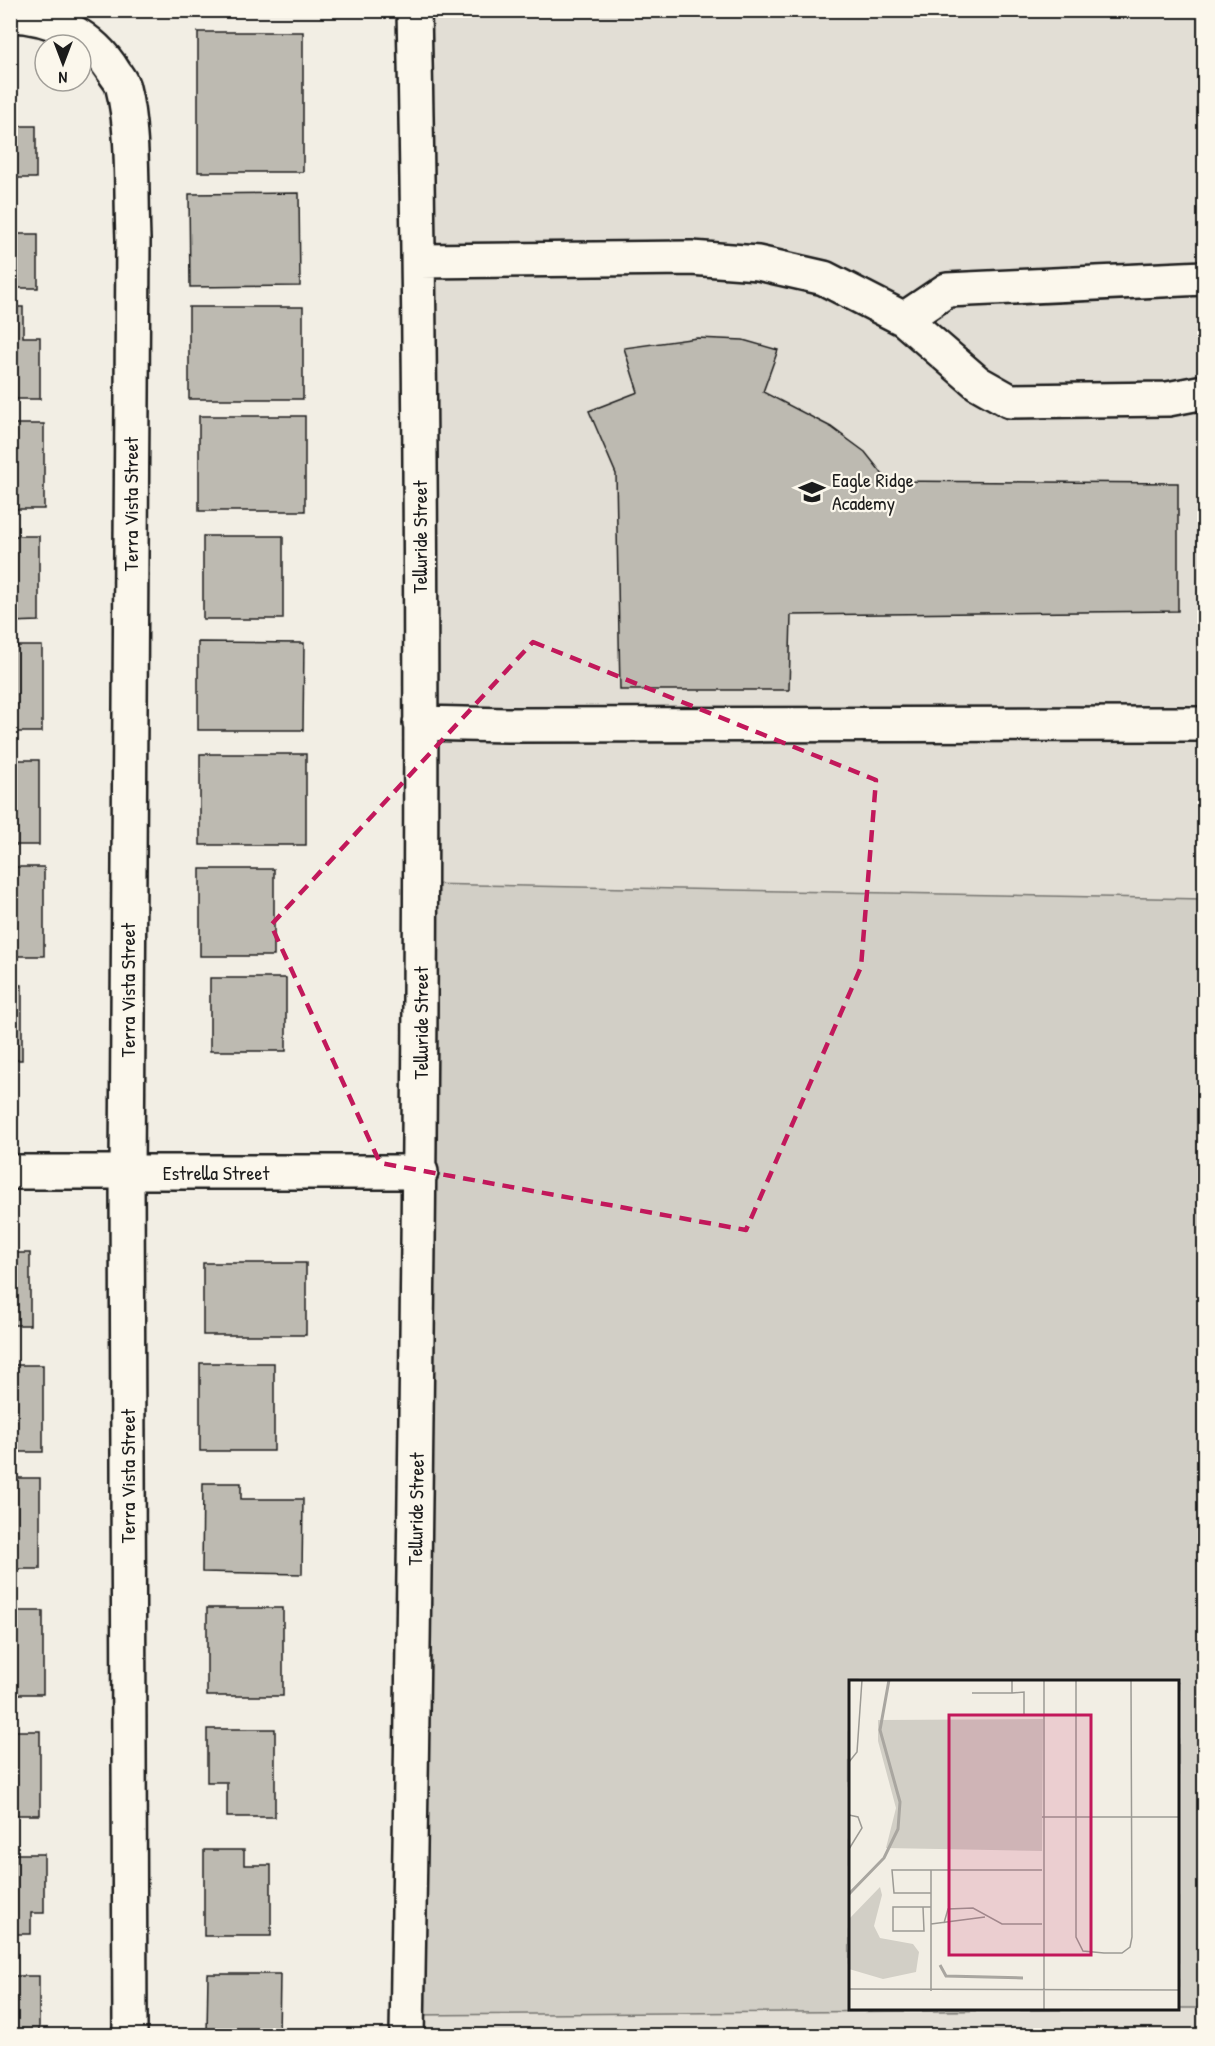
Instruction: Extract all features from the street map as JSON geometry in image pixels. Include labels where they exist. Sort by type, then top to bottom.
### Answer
[{"type":"street","name":"Telluride Street","points":[[407,2036],[421,1172],[419,261],[414,10]]},
{"type":"street","name":"Terra Vista Street","points":[[10,15],[30,16],[72,30],[105,57],[123,86],[130,150],[132,263],[127,1174],[130,2036]]},
{"type":"street","points":[[419,261],[691,258],[758,263],[824,278],[903,318],[978,383],[1010,400],[1168,399],[1204,392]]},
{"type":"street","points":[[903,318],[947,290],[1204,278]]},
{"type":"street","points":[[420,723],[507,725],[1204,724]]},
{"type":"street","name":"Estrella Street","points":[[10,1172],[127,1174],[421,1172]]},
{"type":"highlighted area","points":[[533,642],[876,780],[861,967],[746,1230],[380,1163],[271,925]]},
{"type":"shaded area","name":"Eagle Ridge Academy","points":[[414,11],[1204,11],[1204,899],[421,884]]},
{"type":"shaded area","points":[[421,884],[1204,899],[1204,2008],[1179,2008],[1179,1680],[849,1680],[849,2010],[1048,2010],[408,2015]]},
{"type":"shaded area","points":[[1204,2008],[1204,2036],[407,2036],[408,2015]]},
{"type":"building","points":[[198,32],[303,32],[303,172],[198,172]]},
{"type":"building","points":[[10,126],[36,126],[36,178],[10,178]]},
{"type":"building","points":[[299,193],[300,286],[190,287],[189,194]]},
{"type":"building","points":[[10,234],[38,234],[38,288],[10,288]]},
{"type":"building","points":[[10,307],[23,307],[23,337],[40,337],[40,399],[10,399]]},
{"type":"building","points":[[189,307],[303,307],[303,399],[189,399]]},
{"type":"building","name":"Eagle Ridge Academy","points":[[697,338],[743,340],[778,350],[763,392],[831,427],[865,452],[888,481],[1178,483],[1178,611],[791,615],[789,690],[620,690],[616,474],[589,411],[638,392],[624,348]]},
{"type":"building","points":[[199,416],[305,416],[305,511],[199,511]]},
{"type":"building","points":[[10,424],[44,424],[44,509],[10,509]]},
{"type":"building","points":[[10,536],[39,536],[39,621],[10,622]]},
{"type":"building","points":[[203,536],[283,536],[283,619],[203,619]]},
{"type":"building","points":[[198,642],[304,643],[303,730],[198,730]]},
{"type":"building","points":[[10,646],[42,646],[42,732],[10,732]]},
{"type":"building","points":[[200,754],[306,754],[306,845],[200,845]]},
{"type":"building","points":[[10,760],[39,760],[39,845],[10,845]]},
{"type":"building","points":[[10,867],[44,867],[44,956],[10,956]]},
{"type":"building","points":[[200,869],[274,869],[274,956],[200,956]]},
{"type":"building","points":[[210,978],[286,978],[286,1051],[210,1051]]},
{"type":"building","points":[[10,985],[22,985],[22,1060],[10,1060]]},
{"type":"building","points":[[10,1253],[30,1253],[30,1325],[10,1325]]},
{"type":"building","points":[[203,1263],[306,1263],[306,1335],[203,1335]]},
{"type":"building","points":[[200,1363],[274,1363],[274,1451],[200,1451]]},
{"type":"building","points":[[10,1365],[43,1365],[43,1452],[10,1452]]},
{"type":"building","points":[[10,1478],[40,1478],[40,1569],[10,1569]]},
{"type":"building","points":[[203,1483],[241,1483],[241,1499],[303,1499],[302,1574],[202,1572]]},
{"type":"building","points":[[207,1608],[283,1608],[283,1696],[207,1696]]},
{"type":"building","points":[[10,1611],[43,1611],[43,1694],[10,1694]]},
{"type":"building","points":[[207,1729],[275,1729],[275,1817],[227,1817],[227,1782],[207,1782]]},
{"type":"building","points":[[10,1731],[40,1731],[40,1815],[10,1815]]},
{"type":"building","points":[[204,1850],[244,1850],[244,1865],[271,1865],[271,1936],[204,1936]]},
{"type":"building","points":[[10,1854],[44,1854],[44,1913],[31,1913],[31,1934],[10,1934]]},
{"type":"building","points":[[208,1974],[280,1974],[279,2036],[207,2034]]},
{"type":"building","points":[[10,1976],[39,1976],[39,2036],[10,2036]]},
{"type":"place","name":"Eagle Ridge Academy","points":[[812,492]]}]
